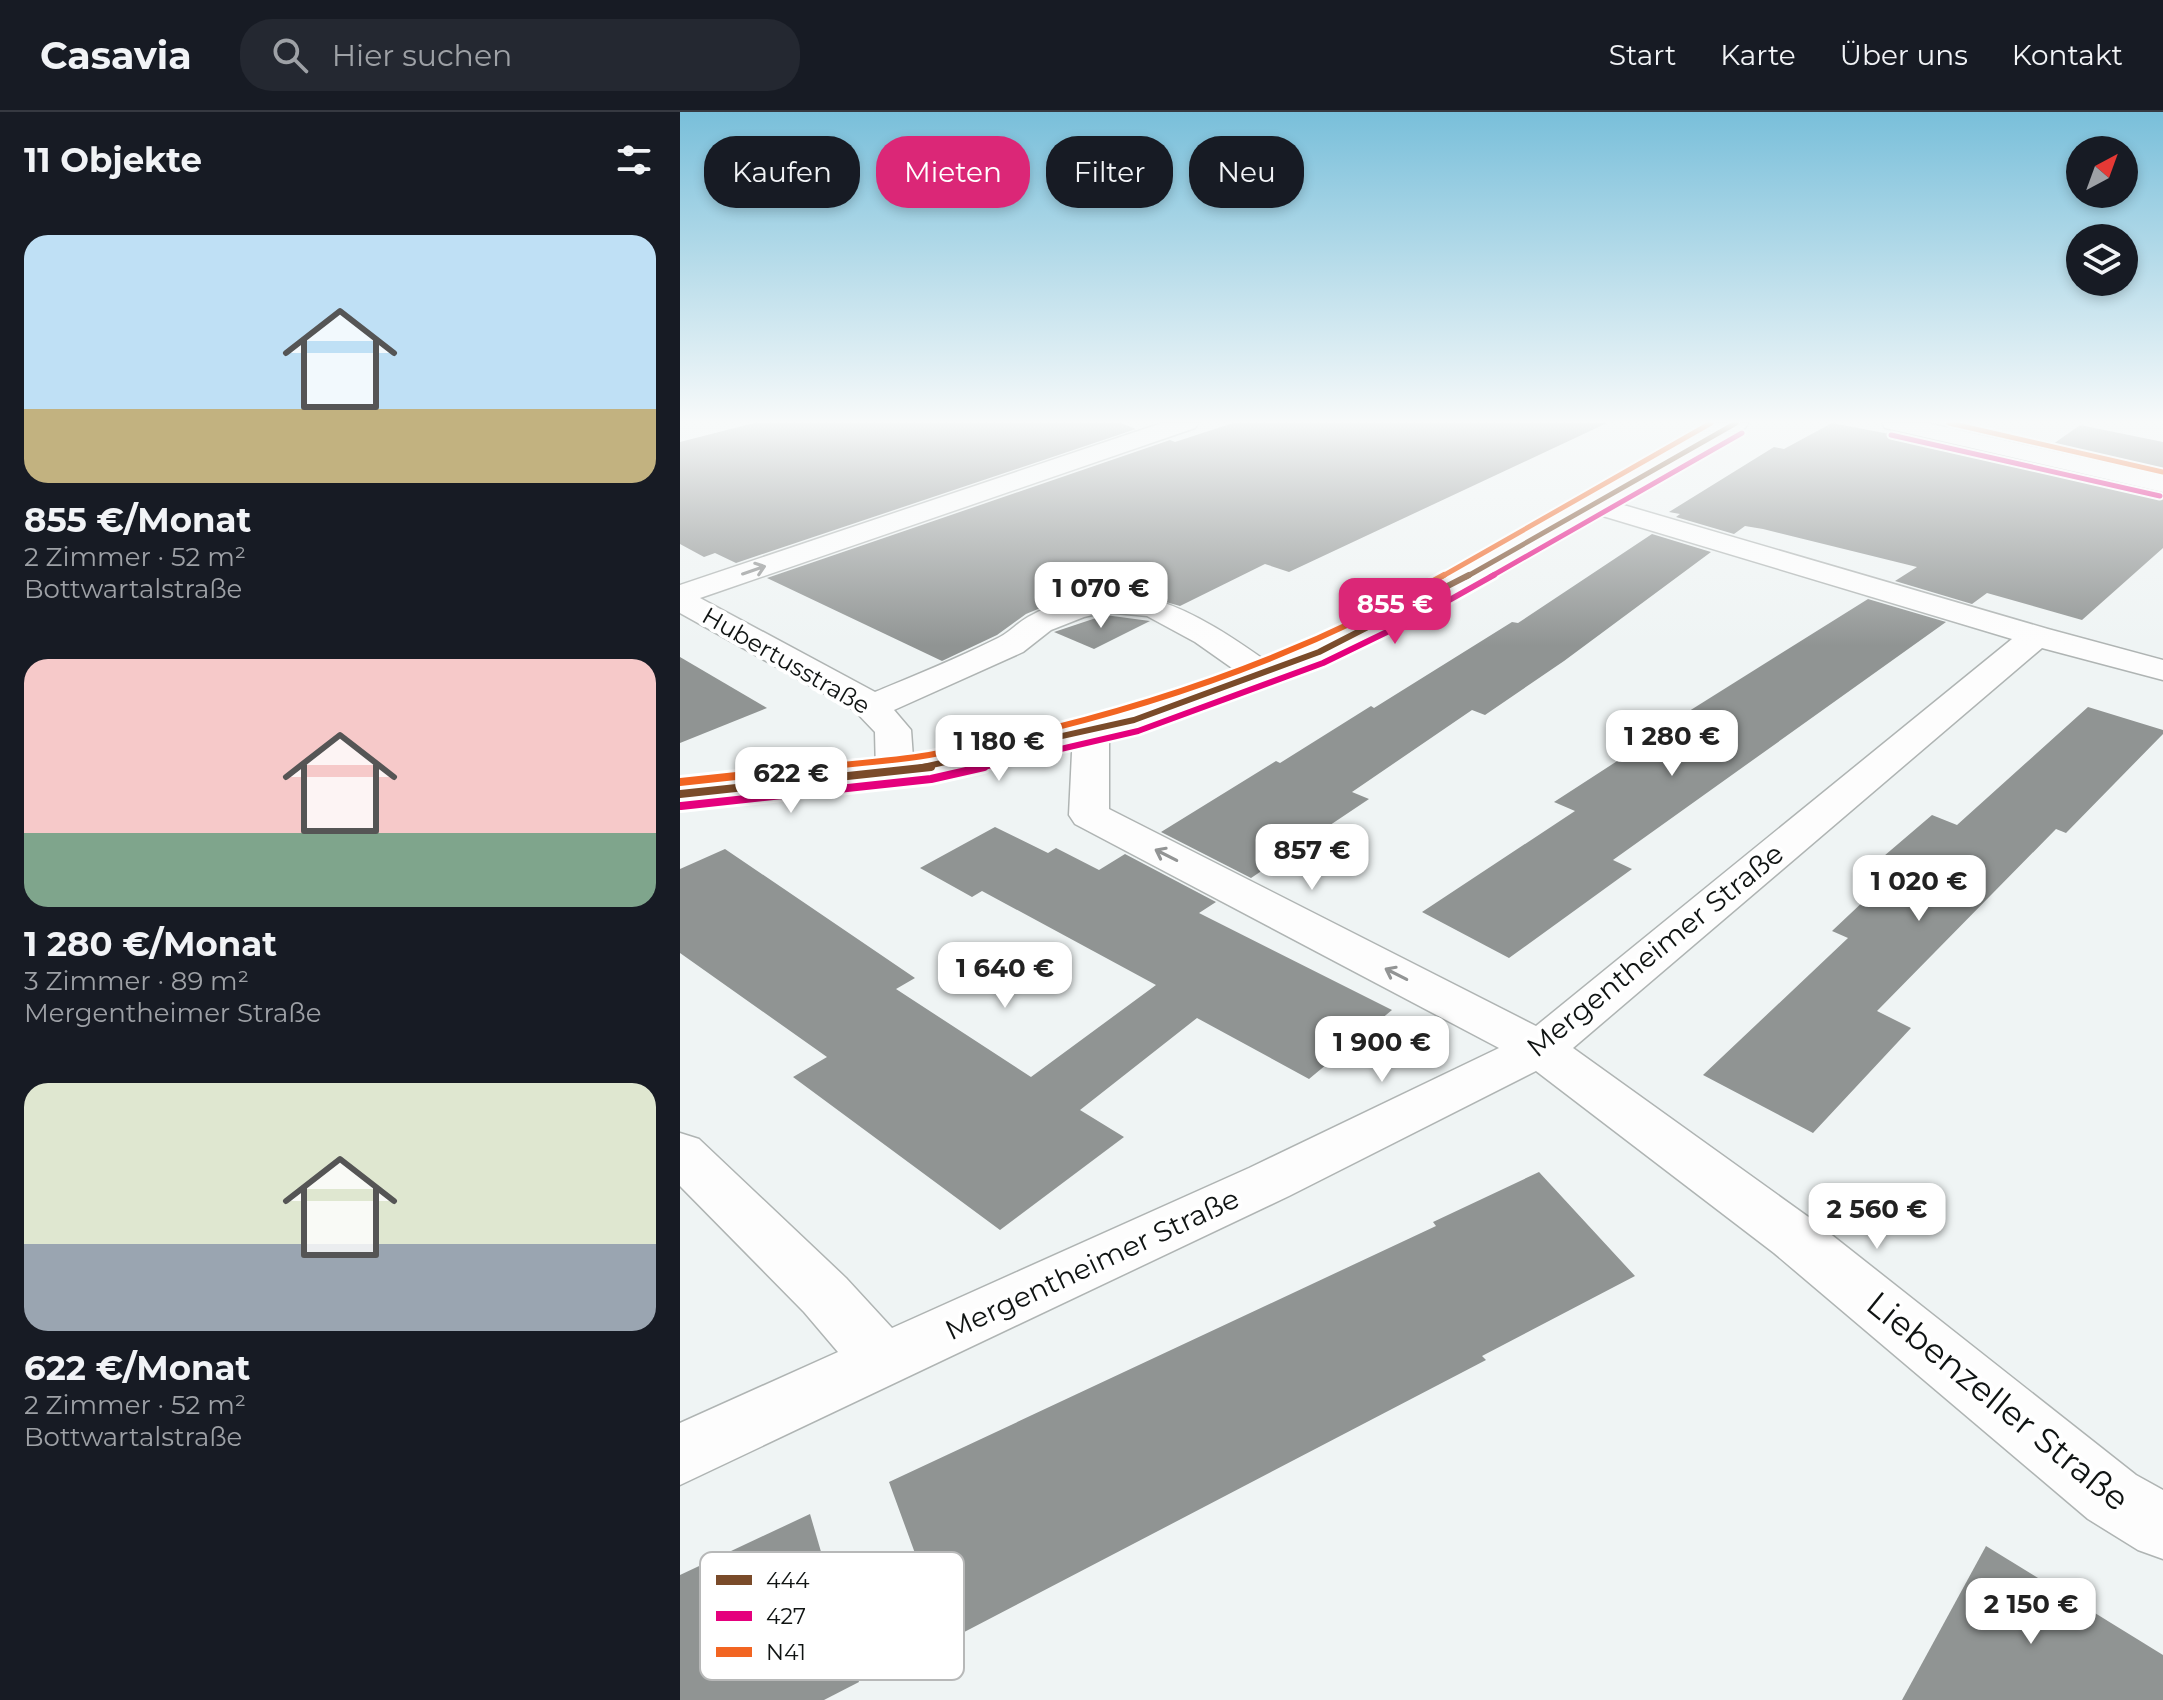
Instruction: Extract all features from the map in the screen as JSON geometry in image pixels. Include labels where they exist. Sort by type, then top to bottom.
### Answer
[{"type":"street","points":[[680,598],[972,497]]},
{"type":"street","points":[[680,794],[895,772],[1091,732],[1134,720],[1319,652],[1423,601],[1609,497]]},
{"type":"street","points":[[1596,505],[2036,636],[2163,670]]},
{"type":"street","name":"Hubertusstraße","points":[[680,598],[871,707],[893,730],[895,772]]},
{"type":"street","points":[[871,707],[1015,643],[1037,625],[1079,606],[1102,601],[1159,608],[1190,623],[1261,673]]},
{"type":"street","name":"Mergentheimer Straße","points":[[680,1455],[1269,1182],[1540,1049],[2036,636]]},
{"type":"street","name":"Liebenzeller Straße","points":[[1091,732],[1089,815],[1540,1049],[1794,1237],[2112,1497],[2163,1527]]},
{"type":"street","points":[[680,1153],[825,1295],[883,1361]]},
{"type":"building","points":[[680,497],[933,497],[736,563],[715,553],[704,557],[680,544]]},
{"type":"building","points":[[1003,497],[1449,497],[1289,572],[1265,564],[1180,606],[1127,591],[1096,591],[1062,599],[1026,614],[997,635],[942,661],[767,578]]},
{"type":"building","points":[[1693,497],[2163,497],[2163,548],[2082,620],[1987,593],[1972,604],[1895,581],[1917,567],[1763,529],[1745,526],[1734,534],[1676,517],[1680,514],[1669,512]]},
{"type":"building","points":[[1652,534],[1711,552],[1564,661],[1485,715],[1472,710],[1352,792],[1369,799],[1251,878],[1161,832],[1276,761],[1280,763],[1371,706],[1374,708],[1512,622],[1518,623]]},
{"type":"building","points":[[1868,599],[1946,622],[1613,860],[1632,869],[1509,958],[1422,912],[1575,811],[1554,802],[1682,719],[1678,718]]},
{"type":"building","points":[[1105,615],[1150,621],[1094,649],[1054,632]]},
{"type":"building","points":[[680,657],[767,708],[680,743]]},
{"type":"building","points":[[2088,707],[2163,730],[2163,734],[2066,833],[2056,829],[1877,1011],[1911,1028],[1813,1133],[1703,1075],[1848,938],[1832,931],[1903,864],[1884,856],[1932,815],[1957,825]]},
{"type":"building","points":[[995,827],[1048,853],[1056,848],[1099,870],[1125,854],[1216,902],[1199,913],[1392,1010],[1309,1079],[1197,1018],[1080,1110],[1124,1137],[1000,1230],[793,1077],[827,1057],[680,953],[680,869],[725,849],[915,978],[896,989],[1031,1077],[1156,985],[982,891],[972,897],[920,868]]},
{"type":"building","points":[[1539,1172],[1635,1276],[1482,1356],[1486,1360],[964,1632],[964,1552],[915,1552],[889,1482],[1436,1226],[1433,1222]]},
{"type":"building","points":[[810,1514],[821,1552],[729,1552]]},
{"type":"building","points":[[1986,1546],[2163,1655],[2163,1700],[1902,1700]]},
{"type":"building","points":[[700,1566],[700,1680],[859,1682],[824,1700],[680,1700],[680,1575]]},
{"type":"transit line","name":"N41","points":[[680,782],[928,755],[1131,708],[1314,641],[1417,590],[1581,497]]},
{"type":"transit line","name":"444","points":[[680,794],[930,767],[1134,720],[1319,652],[1423,601],[1606,497]]},
{"type":"transit line","name":"427","points":[[681,806],[931,779],[1138,731],[1323,663],[1428,612],[1630,497]]}]
